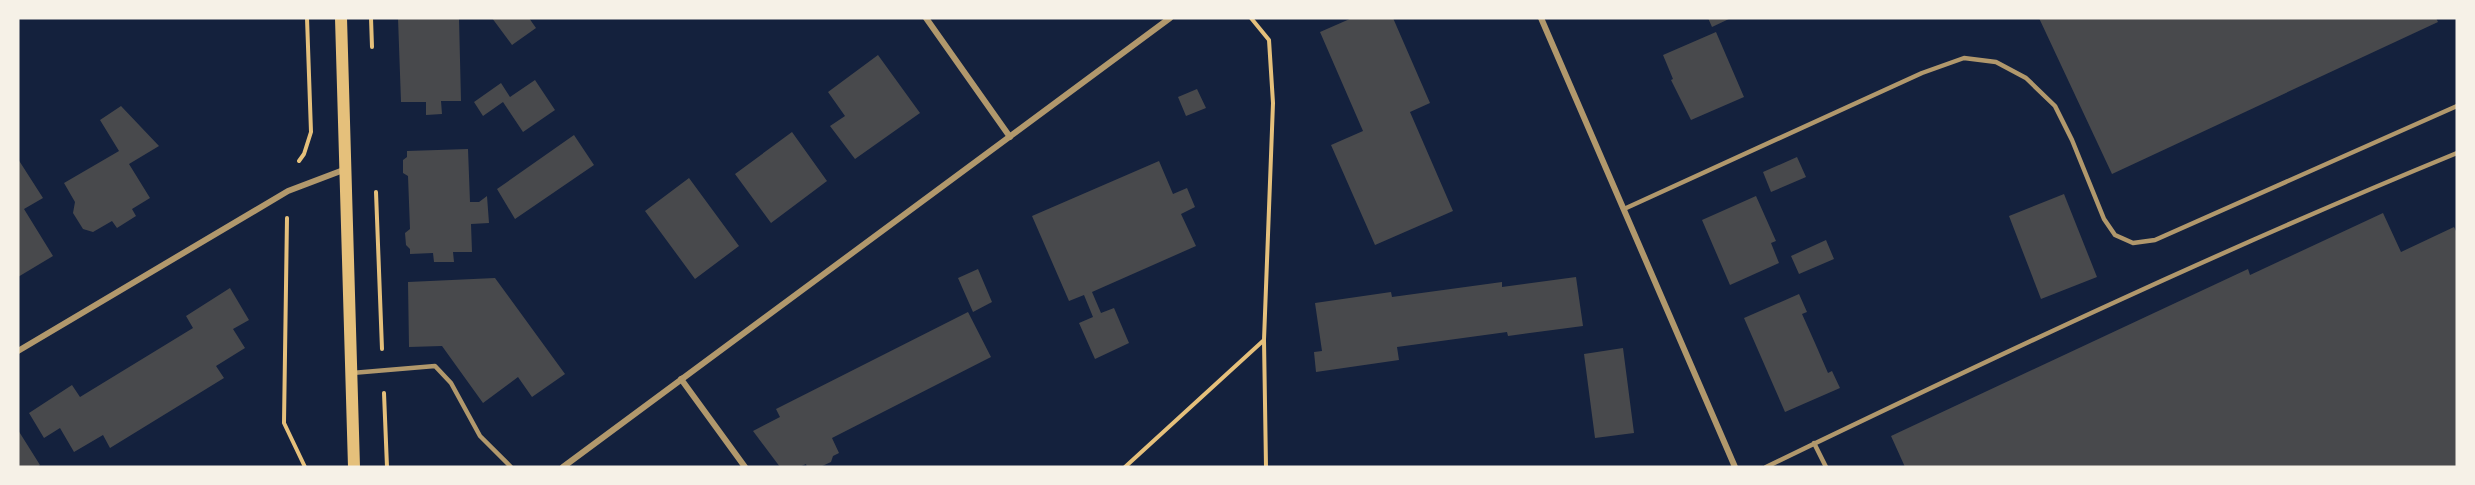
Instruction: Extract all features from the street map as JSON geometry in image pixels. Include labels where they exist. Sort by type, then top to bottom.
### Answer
[{"type":"main road","points":[[341,18],[354,467]]},
{"type":"street","points":[[926,18],[1010,137]]},
{"type":"street","points":[[563,467],[1170,18]]},
{"type":"street","points":[[1541,18],[1736,467]]},
{"type":"street","points":[[18,351],[288,192],[346,169]]},
{"type":"street","points":[[681,379],[745,467]]},
{"type":"lane","points":[[1624,209],[1922,73],[1964,58],[1996,62],[2026,78],[2055,106],[2072,140],[2104,219],[2115,235],[2133,243],[2155,240],[2457,106]]},
{"type":"lane","points":[[1766,467],[2027,343],[2333,204],[2457,153]]},
{"type":"lane","points":[[351,373],[435,366],[451,383],[480,436],[511,467]]},
{"type":"lane","points":[[1814,443],[1826,467]]},
{"type":"path","points":[[305,467],[284,423],[287,175],[304,154],[311,132],[307,18]]},
{"type":"path","points":[[371,18],[372,53]]},
{"type":"path","points":[[1251,18],[1269,40],[1273,103],[1264,340],[1266,467]]},
{"type":"path","points":[[375,181],[387,467]]},
{"type":"path","points":[[1125,467],[1264,340]]},
{"type":"building","points":[[398,18],[459,18],[461,101],[441,101],[442,114],[426,115],[426,102],[401,102]]},
{"type":"building","points":[[492,18],[529,18],[536,28],[512,45]]},
{"type":"building","points":[[1352,18],[1393,18],[1430,103],[1410,112],[1453,211],[1375,245],[1331,145],[1363,131],[1320,32]]},
{"type":"building","points":[[1708,18],[1731,18],[1712,27]]},
{"type":"building","points":[[2039,18],[2436,18],[2438,22],[2112,174]]},
{"type":"building","points":[[1716,32],[1744,97],[1691,120],[1671,80],[1673,79],[1663,55]]},
{"type":"building","points":[[878,55],[920,113],[855,159],[830,126],[845,116],[828,92]]},
{"type":"building","points":[[535,80],[555,110],[523,132],[503,102],[483,116],[474,102],[501,83],[510,97]]},
{"type":"building","points":[[1197,89],[1206,108],[1186,116],[1178,97]]},
{"type":"building","points":[[121,106],[159,146],[129,164],[150,198],[132,209],[136,216],[117,228],[112,221],[93,232],[83,229],[73,213],[75,202],[64,183],[119,151],[100,120]]},
{"type":"building","points":[[792,132],[827,181],[771,223],[735,174]]},
{"type":"building","points":[[574,135],[594,165],[515,219],[497,189]]},
{"type":"building","points":[[468,149],[470,202],[479,202],[487,196],[489,223],[471,224],[472,252],[453,252],[454,262],[434,262],[433,253],[410,254],[410,249],[406,245],[405,233],[410,229],[408,176],[403,173],[403,160],[407,157],[407,151]]},
{"type":"building","points":[[1797,157],[1806,177],[1771,192],[1763,172]]},
{"type":"building","points":[[18,159],[43,198],[24,209],[53,256],[18,277]]},
{"type":"building","points":[[1159,161],[1173,194],[1187,188],[1195,207],[1181,214],[1196,246],[1092,292],[1101,313],[1114,308],[1129,343],[1095,359],[1079,323],[1093,317],[1084,295],[1069,301],[1032,216]]},
{"type":"building","points":[[689,178],[739,246],[695,279],[645,211]]},
{"type":"building","points":[[2064,194],[2097,277],[2041,299],[2009,216]]},
{"type":"building","points":[[1756,196],[1776,241],[1771,243],[1779,263],[1730,285],[1702,220]]},
{"type":"building","points":[[2383,213],[2401,252],[2454,227],[2457,233],[2457,467],[1905,467],[1891,436],[2248,269],[2250,275]]},
{"type":"building","points":[[1826,240],[1834,259],[1799,274],[1791,256]]},
{"type":"building","points":[[978,269],[992,302],[973,312],[958,278]]},
{"type":"building","points":[[1576,277],[1583,326],[1508,336],[1507,332],[1397,347],[1399,360],[1316,372],[1314,352],[1322,351],[1315,303],[1391,292],[1392,297],[1502,282],[1502,287]]},
{"type":"building","points":[[495,278],[565,374],[532,397],[518,377],[483,403],[442,346],[409,347],[408,282]]},
{"type":"building","points":[[230,288],[249,320],[233,329],[245,348],[216,366],[224,378],[110,448],[103,435],[74,452],[60,428],[44,438],[29,413],[72,385],[80,397],[193,328],[186,316]]},
{"type":"building","points":[[1799,294],[1807,312],[1802,314],[1828,373],[1832,371],[1840,388],[1785,412],[1744,318]]},
{"type":"building","points":[[968,312],[991,357],[832,438],[839,453],[833,456],[831,462],[820,467],[807,467],[806,464],[799,467],[780,467],[753,431],[780,417],[776,409]]},
{"type":"building","points":[[1623,348],[1634,433],[1595,438],[1584,354]]},
{"type":"building","points":[[18,430],[40,465],[37,467],[18,467]]}]
